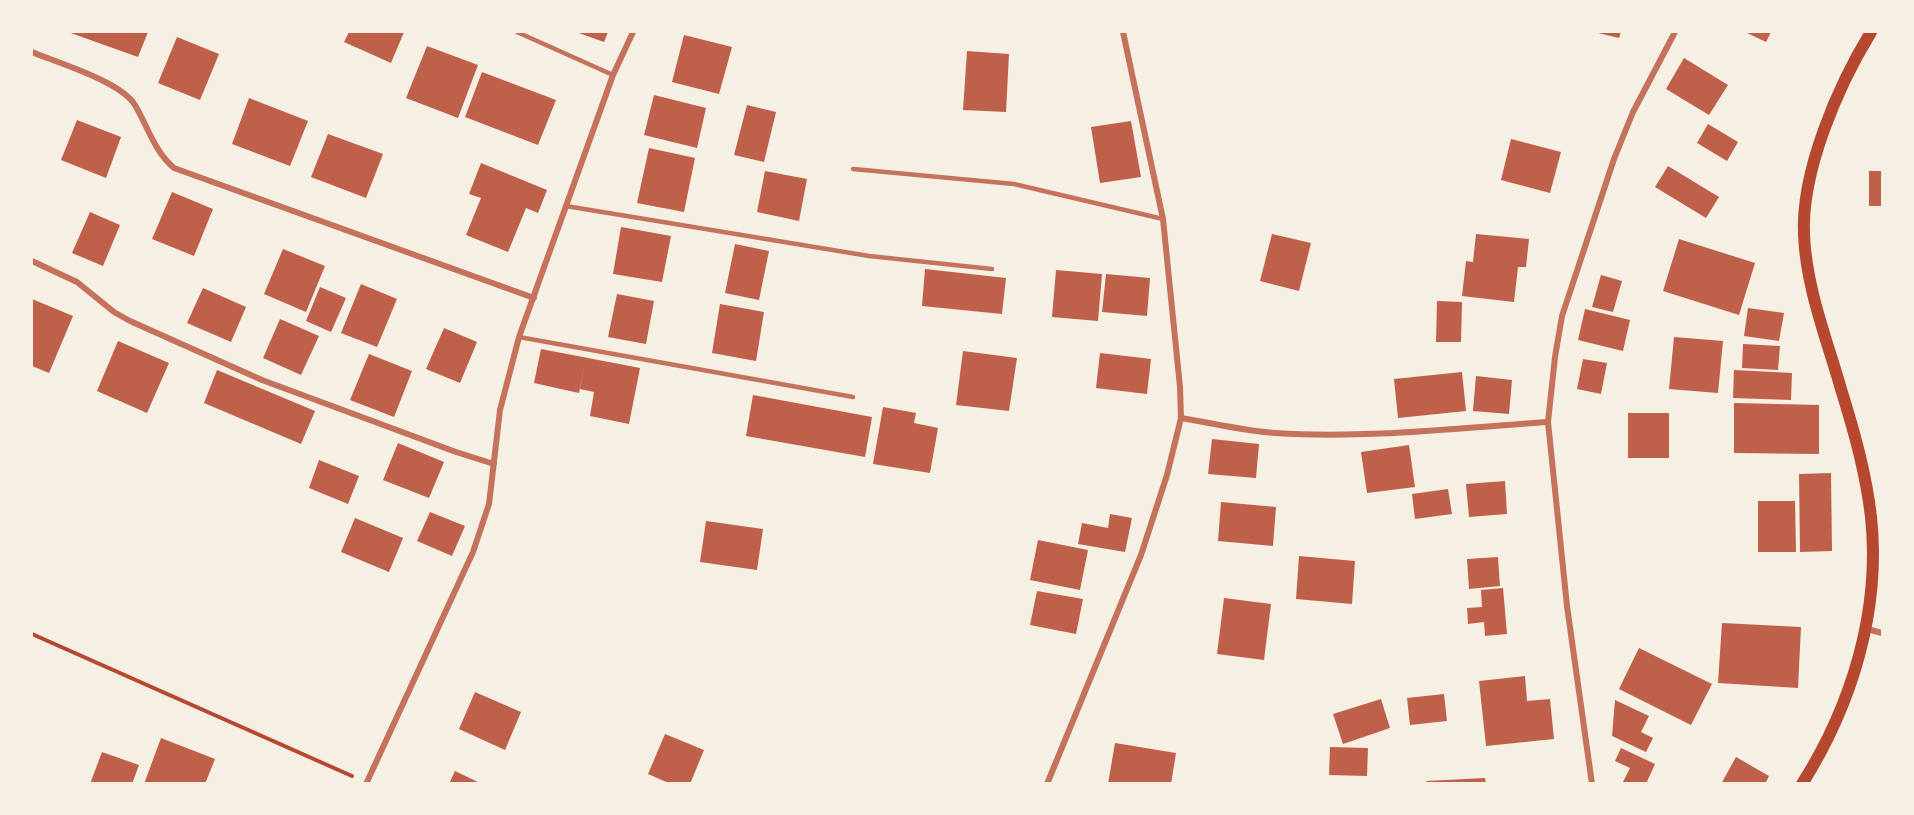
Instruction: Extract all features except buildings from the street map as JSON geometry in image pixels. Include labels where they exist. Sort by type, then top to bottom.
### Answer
[{"type":"main road","points":[[1802,783],[1817,761],[1849,687],[1866,629],[1872,566],[1871,515],[1858,447],[1811,283],[1804,237],[1804,210],[1809,181],[1827,123],[1841,87],[1871,32]]},
{"type":"street","points":[[366,783],[473,552],[489,504],[500,410],[519,336],[613,75],[633,32]]},
{"type":"street","points":[[1047,783],[1141,555],[1167,475],[1180,418],[1180,387],[1163,219],[1123,32]]},
{"type":"street","points":[[1592,783],[1567,606],[1548,422],[1555,357],[1562,316],[1614,159],[1633,112],[1675,32]]},
{"type":"street","points":[[32,52],[93,77],[128,95],[158,151],[174,168],[534,298]]},
{"type":"street","points":[[32,261],[77,282],[114,312],[130,321],[262,380],[494,464]]},
{"type":"street","points":[[1180,418],[1272,433],[1306,435],[1391,433],[1548,422]]},
{"type":"street","points":[[1866,629],[1882,633]]},
{"type":"lane","points":[[517,32],[613,75]]},
{"type":"lane","points":[[854,169],[1014,184],[1163,219]]},
{"type":"lane","points":[[566,206],[869,256],[992,269]]},
{"type":"lane","points":[[519,336],[853,397]]},
{"type":"path","points":[[32,634],[366,783]]}]
